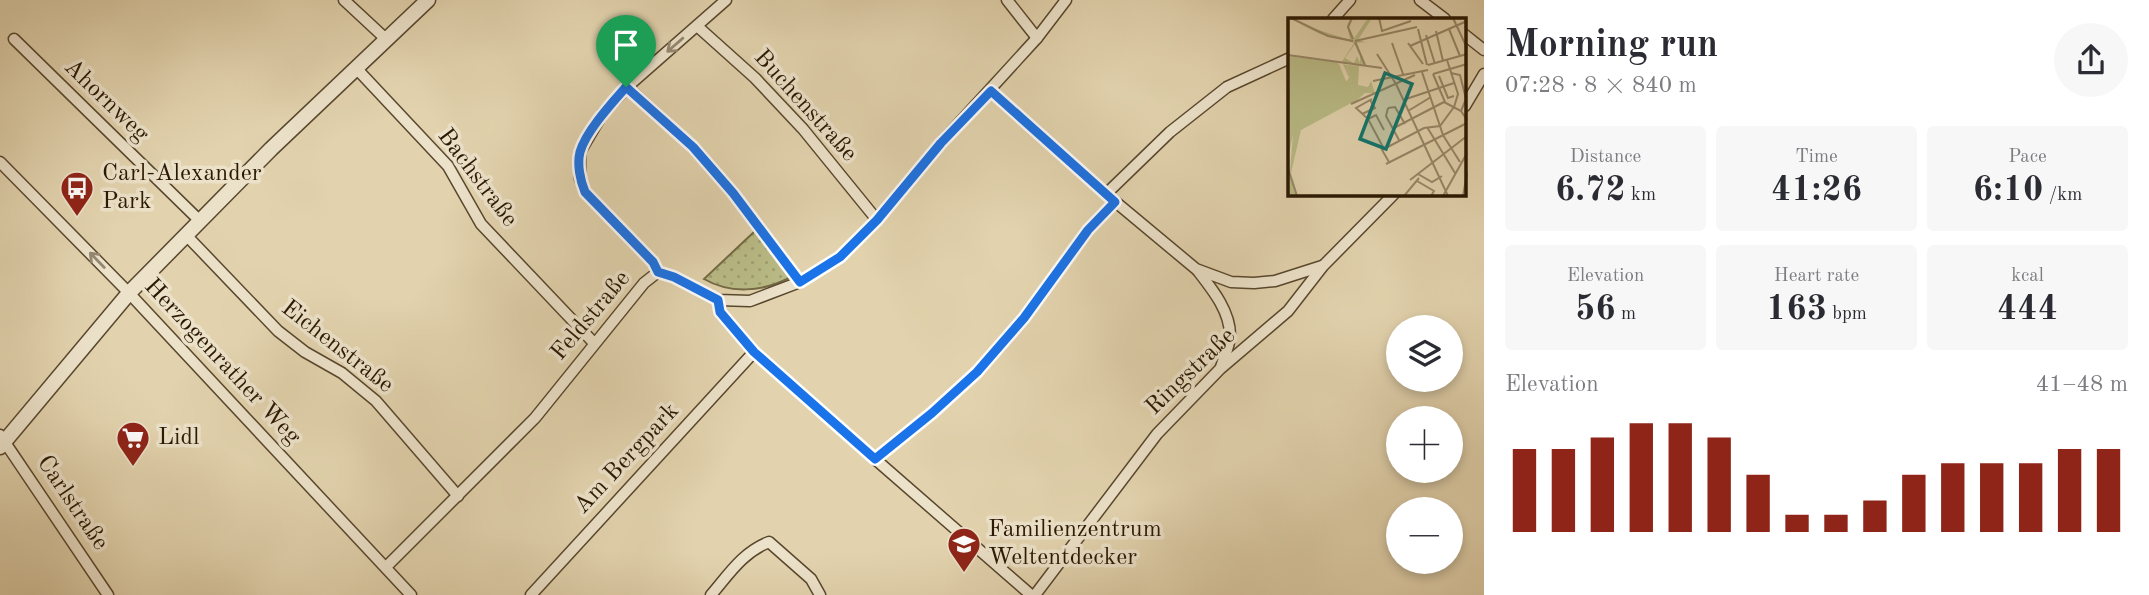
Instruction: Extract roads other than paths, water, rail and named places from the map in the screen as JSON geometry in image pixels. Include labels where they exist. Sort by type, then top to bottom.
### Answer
[{"type":"street","points":[[344,0],[387,40]]},
{"type":"street","points":[[1,441],[129,293],[271,149],[428,0]]},
{"type":"street","points":[[658,272],[653,262],[585,192],[580,179],[580,152],[603,113],[626,87],[726,0]]},
{"type":"street","points":[[1007,0],[1037,38]]},
{"type":"street","name":"Feldstraße","points":[[386,568],[535,418],[644,283],[658,272],[674,277],[718,300],[750,300],[800,282],[840,257],[877,220],[941,143],[991,91],[1066,0]]},
{"type":"street","points":[[1334,18],[1350,0]]},
{"type":"street","points":[[1420,0],[1444,18]]},
{"type":"street","name":"Buchenstraße","points":[[697,26],[755,78],[803,129],[877,220]]},
{"type":"street","points":[[1466,36],[1484,50]]},
{"type":"street","name":"Ahornweg","points":[[14,39],[200,221]]},
{"type":"street","points":[[875,459],[977,372],[1024,318],[1111,198],[1170,132],[1227,88],[1288,59]]},
{"type":"street","name":"Bachstraße","points":[[356,68],[448,166],[481,225],[594,343]]},
{"type":"street","points":[[1466,104],[1484,74]]},
{"type":"street","points":[[626,87],[693,147],[733,193],[800,282]]},
{"type":"street","points":[[991,91],[1111,198],[1196,269],[1213,290],[1226,314],[1230,335],[1220,369]]},
{"type":"street","name":"Herzogenrather Weg","points":[[0,162],[129,293],[411,595]]},
{"type":"street","name":"Ringstraße","points":[[718,300],[720,312],[754,352],[1033,595],[1157,434],[1220,369],[1288,311],[1323,266],[1392,196]]},
{"type":"street","name":"Eichenstraße","points":[[186,235],[278,331],[305,352],[342,373],[376,401],[458,496]]},
{"type":"street","points":[[1196,269],[1231,282],[1254,283],[1275,281],[1323,266]]},
{"type":"street","name":"Am Bergpark","points":[[531,595],[754,352]]},
{"type":"street","name":"Carlstraße","points":[[1,441],[108,595]]},
{"type":"street","points":[[711,595],[742,557],[769,542],[811,579],[820,595]]},
{"type":"place","name":"Carl-Alexander Park","points":[[77,218]]},
{"type":"place","name":"Lidl","points":[[133,468]]},
{"type":"place","name":"Familienzentrum Weltentdecker","points":[[964,574]]}]
